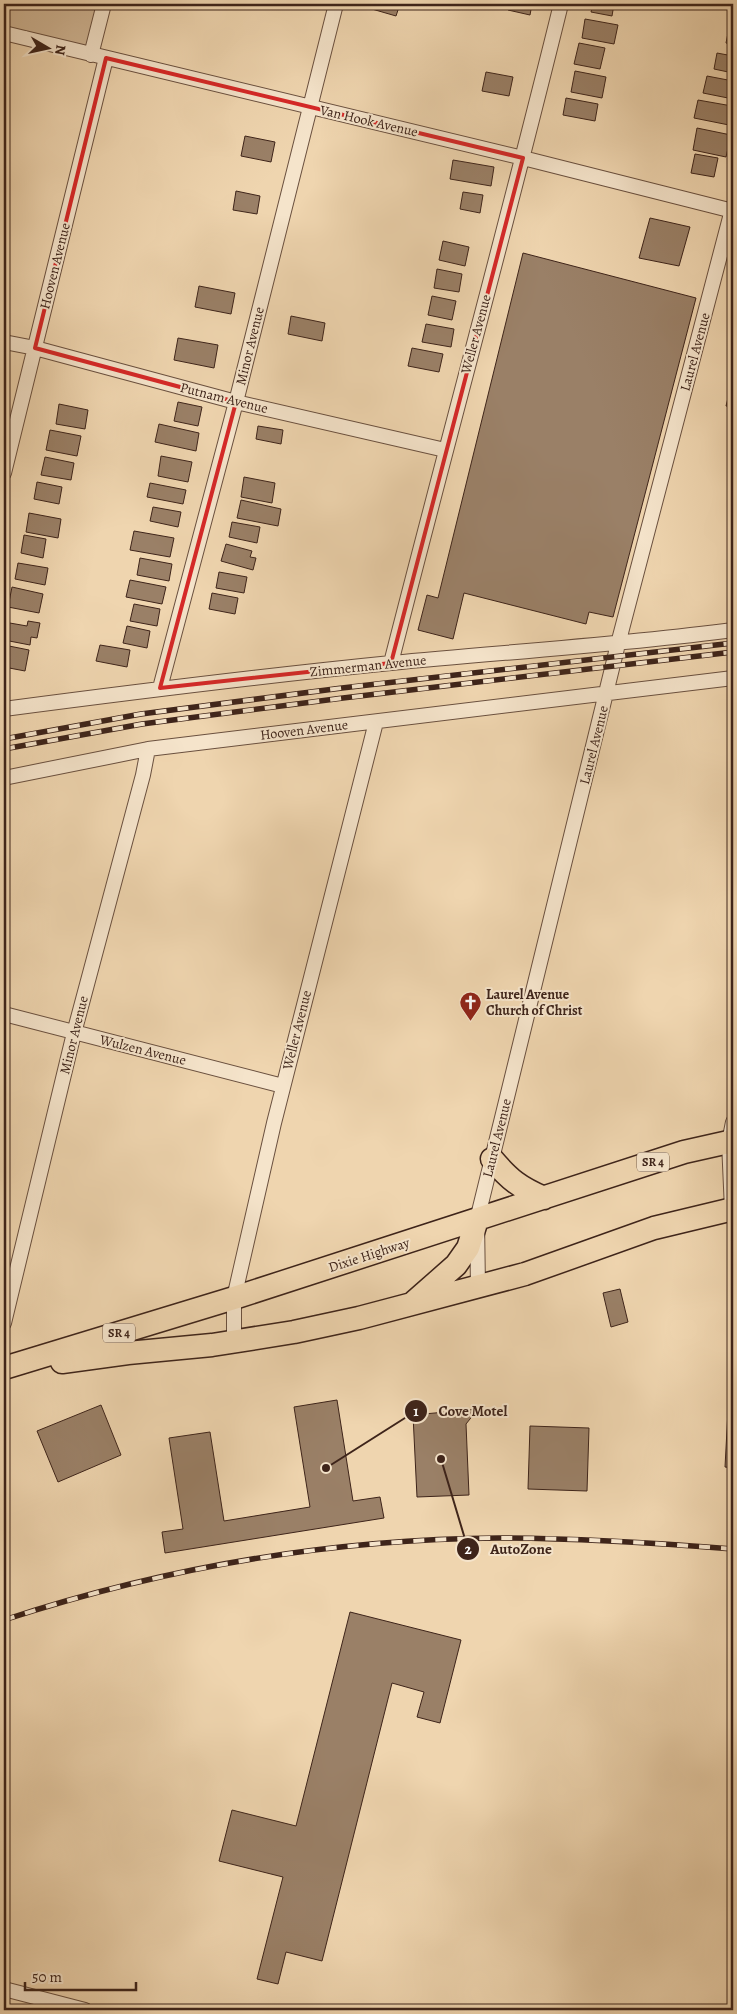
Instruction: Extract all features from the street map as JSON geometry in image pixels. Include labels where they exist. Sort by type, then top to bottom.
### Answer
[{"type":"main road","name":"Dixie Highway","points":[[4,1369],[478,1220],[732,1135]]},
{"type":"main road","points":[[492,1159],[510,1179],[544,1198]]},
{"type":"main road","name":"Dixie Highway","points":[[4,1369],[294,1332],[412,1304],[525,1274],[654,1228],[733,1210]]},
{"type":"main road","points":[[412,1304],[456,1265],[468,1248],[478,1220]]},
{"type":"street","points":[[91,55],[104,4]]},
{"type":"street","name":"Minor Avenue","points":[[160,688],[236,402],[336,4]]},
{"type":"street","name":"Weller Avenue","points":[[391,663],[445,450],[523,158],[561,4]]},
{"type":"street","name":"Van Hook Avenue","points":[[4,33],[733,209]]},
{"type":"street","name":"Hooven Avenue","points":[[4,473],[106,58]]},
{"type":"street","name":"Laurel Avenue","points":[[478,1287],[478,1220],[492,1159],[618,644],[733,209]]},
{"type":"street","name":"Putnam Avenue","points":[[4,342],[35,348],[236,402],[445,450]]},
{"type":"street","name":"Zimmerman Avenue","points":[[4,709],[160,688],[391,663],[618,644],[733,630]]},
{"type":"street","points":[[606,694],[733,678]]},
{"type":"street","name":"Hooven Avenue","points":[[4,778],[148,749],[606,694]]},
{"type":"street","name":"Weller Avenue","points":[[234,1341],[234,1298],[283,1086],[376,722]]},
{"type":"street","name":"Minor Avenue","points":[[4,1323],[74,1033],[143,776],[148,749]]},
{"type":"street","name":"Wulzen Avenue","points":[[4,1014],[283,1086]]},
{"type":"street","points":[[732,1135],[733,1210]]},
{"type":"street","points":[[4,1990],[85,2010]]},
{"type":"highlighted area","points":[[106,58],[523,158],[391,663],[160,688],[236,402],[35,348]]},
{"type":"shaded area","points":[[4,4],[104,4],[91,55],[4,33]]},
{"type":"building","points":[[366,4],[400,4],[396,16],[365,7]]},
{"type":"building","points":[[509,4],[532,4],[530,15],[508,10]]},
{"type":"building","points":[[593,4],[614,4],[612,16],[591,12]]},
{"type":"building","points":[[585,19],[618,25],[614,44],[582,38]]},
{"type":"building","points":[[730,23],[733,23],[733,45],[726,43]]},
{"type":"building","points":[[579,43],[605,48],[600,69],[574,64]]},
{"type":"building","points":[[717,53],[733,56],[733,73],[714,69]]},
{"type":"building","points":[[575,71],[606,77],[602,98],[571,92]]},
{"type":"building","points":[[486,72],[513,77],[509,96],[482,91]]},
{"type":"building","points":[[707,76],[733,81],[733,99],[703,93]]},
{"type":"building","points":[[566,98],[598,104],[595,121],[563,115]]},
{"type":"building","points":[[698,100],[732,106],[729,125],[694,118]]},
{"type":"building","points":[[697,128],[731,135],[726,157],[693,150]]},
{"type":"building","points":[[245,136],[275,142],[271,162],[241,156]]},
{"type":"building","points":[[695,154],[718,158],[714,177],[691,173]]},
{"type":"building","points":[[453,160],[494,167],[491,186],[450,179]]},
{"type":"building","points":[[236,191],[260,196],[257,214],[233,210]]},
{"type":"building","points":[[463,192],[483,195],[480,213],[460,209]]},
{"type":"building","points":[[650,218],[690,227],[679,266],[639,258]]},
{"type":"building","points":[[443,241],[469,247],[465,266],[439,260]]},
{"type":"building","points":[[523,253],[696,298],[613,617],[589,612],[586,624],[464,593],[453,639],[418,630],[427,595],[438,598]]},
{"type":"building","points":[[437,269],[462,274],[459,292],[434,288]]},
{"type":"building","points":[[199,286],[235,293],[231,314],[195,307]]},
{"type":"building","points":[[432,296],[456,301],[452,320],[428,315]]},
{"type":"building","points":[[291,316],[325,323],[322,341],[288,334]]},
{"type":"building","points":[[426,324],[454,329],[451,347],[422,342]]},
{"type":"building","points":[[178,338],[218,345],[214,368],[174,360]]},
{"type":"building","points":[[412,348],[443,354],[439,372],[408,366]]},
{"type":"building","points":[[733,378],[733,407],[726,406]]},
{"type":"building","points":[[178,402],[202,407],[198,426],[174,421]]},
{"type":"building","points":[[59,404],[88,410],[85,429],[56,424]]},
{"type":"building","points":[[159,424],[199,433],[196,451],[155,442]]},
{"type":"building","points":[[258,426],[283,430],[281,444],[256,439]]},
{"type":"building","points":[[50,430],[81,436],[77,456],[46,450]]},
{"type":"building","points":[[161,456],[192,462],[188,482],[158,476]]},
{"type":"building","points":[[45,457],[74,463],[71,480],[41,475]]},
{"type":"building","points":[[244,477],[275,483],[272,503],[241,497]]},
{"type":"building","points":[[37,482],[62,487],[59,504],[34,499]]},
{"type":"building","points":[[150,483],[186,490],[183,504],[147,497]]},
{"type":"building","points":[[241,500],[281,509],[278,526],[237,518]]},
{"type":"building","points":[[153,507],[181,512],[178,527],[150,521]]},
{"type":"building","points":[[29,513],[61,519],[58,538],[26,532]]},
{"type":"building","points":[[232,522],[260,527],[257,543],[229,537]]},
{"type":"building","points":[[134,531],[174,538],[170,557],[130,550]]},
{"type":"building","points":[[24,535],[46,539],[43,558],[21,553]]},
{"type":"building","points":[[226,544],[252,551],[250,557],[256,558],[253,570],[221,561]]},
{"type":"building","points":[[140,558],[172,564],[169,581],[137,575]]},
{"type":"building","points":[[18,563],[48,568],[45,585],[15,579]]},
{"type":"building","points":[[219,572],[247,577],[244,593],[216,588]]},
{"type":"building","points":[[130,580],[166,587],[162,604],[126,597]]},
{"type":"building","points":[[12,587],[43,594],[39,613],[8,607]]},
{"type":"building","points":[[212,593],[238,598],[235,614],[209,609]]},
{"type":"building","points":[[134,604],[160,609],[157,626],[130,621]]},
{"type":"building","points":[[28,621],[40,623],[37,638],[31,637],[30,645],[4,640],[4,622],[27,626]]},
{"type":"building","points":[[127,626],[150,631],[147,648],[123,643]]},
{"type":"building","points":[[4,645],[29,650],[25,671],[4,667]]},
{"type":"building","points":[[100,645],[130,650],[127,667],[96,661]]},
{"type":"building","points":[[620,1289],[628,1322],[611,1327],[603,1293]]},
{"type":"building","points":[[730,1373],[733,1373],[733,1468],[725,1467]]},
{"type":"building","points":[[337,1400],[353,1501],[380,1497],[384,1518],[165,1553],[162,1532],[183,1529],[169,1438],[210,1432],[224,1521],[310,1507],[294,1407]]},
{"type":"building","points":[[101,1405],[121,1455],[58,1482],[37,1431]]},
{"type":"building","points":[[478,1409],[466,1424],[469,1495],[417,1497],[413,1415]]},
{"type":"building","points":[[530,1426],[589,1428],[587,1491],[528,1489]]},
{"type":"building","points":[[350,1612],[461,1640],[440,1723],[417,1717],[424,1692],[392,1683],[322,1961],[286,1952],[278,1984],[257,1979],[283,1877],[219,1861],[232,1810],[296,1826]]},
{"type":"railway","points":[[4,739],[141,714],[342,688],[733,643]]},
{"type":"railway","points":[[4,749],[142,724],[343,698],[733,652]]},
{"type":"railway","points":[[4,1620],[125,1585],[186,1571],[310,1551],[373,1544],[436,1540],[528,1538],[616,1541],[733,1549]]},
{"type":"place","name":"Laurel Avenue Church of Christ","points":[[470,1021]]},
{"type":"place","name":"AutoZone","points":[[441,1459]]},
{"type":"place","name":"Cove Motel","points":[[326,1468]]}]
